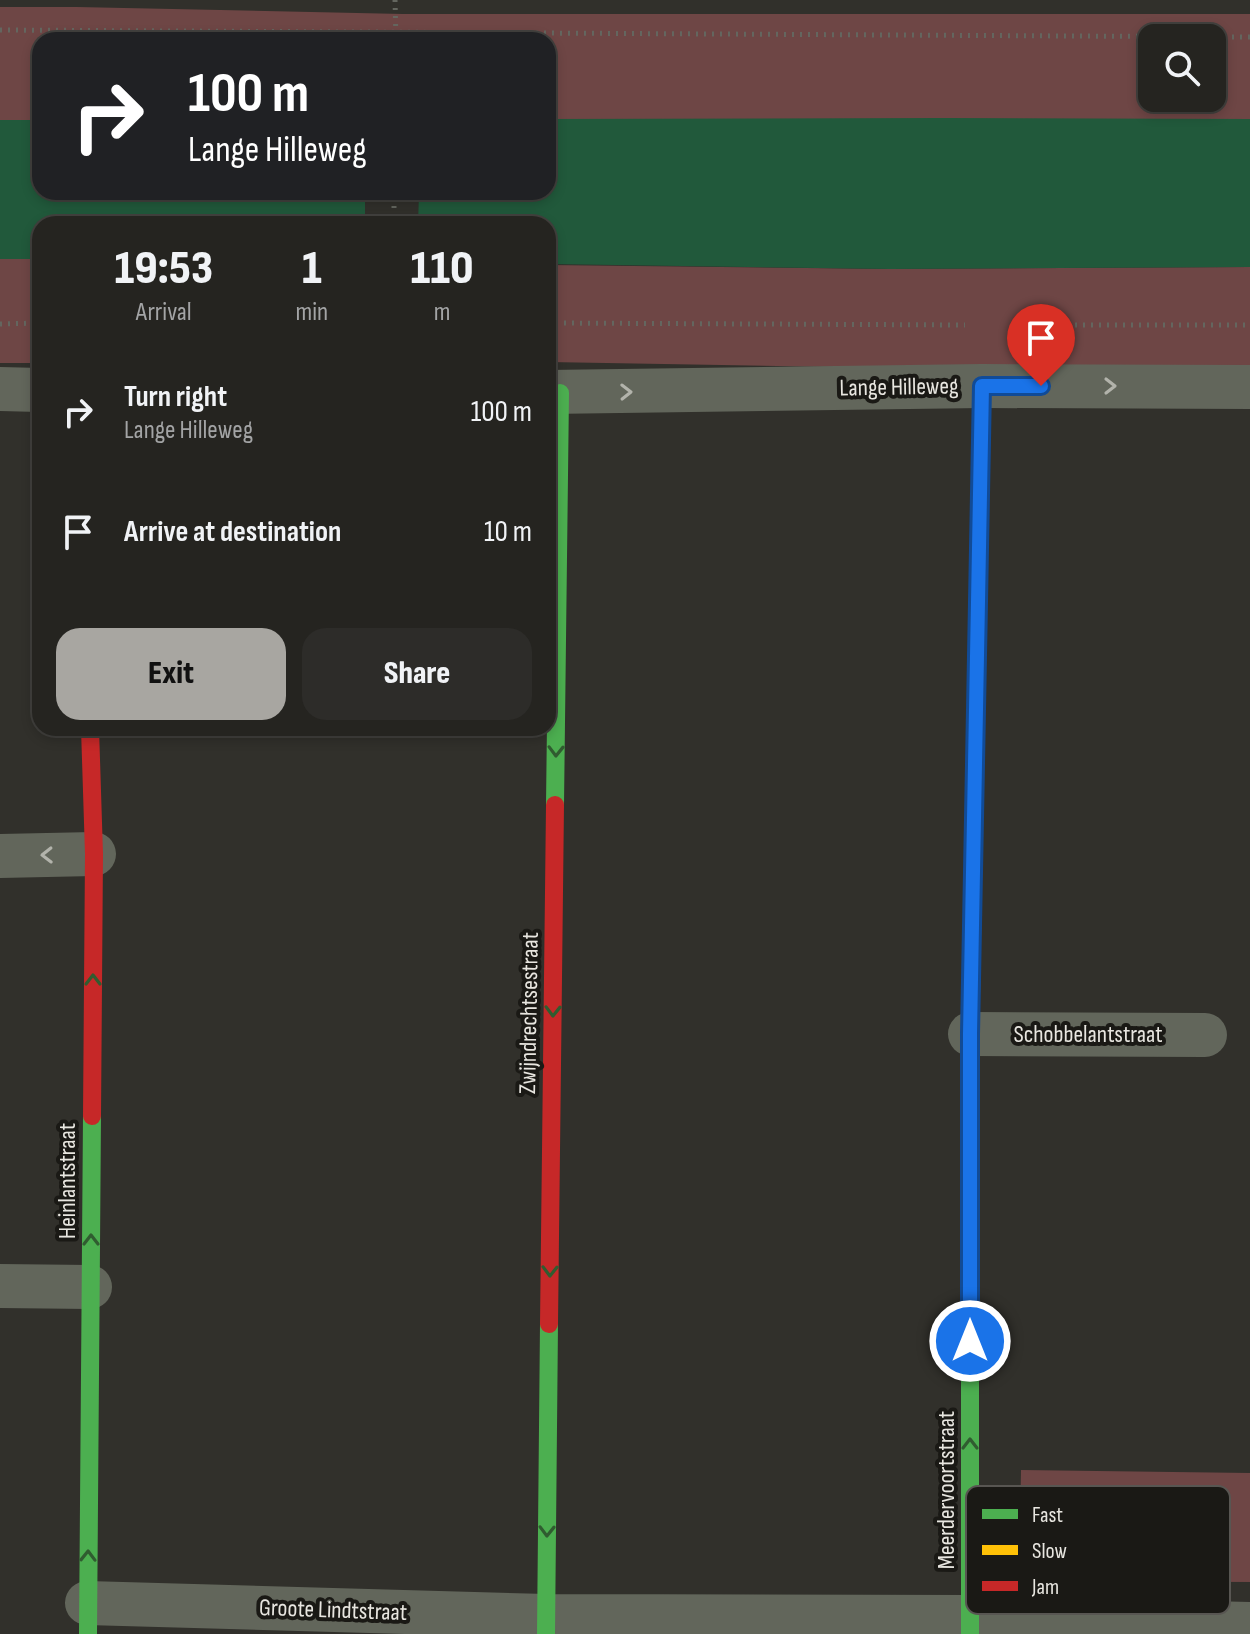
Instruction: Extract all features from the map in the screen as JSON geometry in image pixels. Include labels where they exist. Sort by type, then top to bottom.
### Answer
[{"type":"street","name":"Lange Hilleweg","points":[[556,392],[982,386],[1250,387]]},
{"type":"street","name":"Meerdervoortstraat","points":[[970,1486],[970,1034],[982,386]]},
{"type":"street","points":[[0,389],[32,390]]},
{"type":"street","name":"Heinlantstraat","points":[[88,1619],[94,854],[90,736]]},
{"type":"street","name":"Zwijndrechtsestraat","points":[[546,1625],[552,736]]},
{"type":"street","points":[[0,856],[94,854]]},
{"type":"street","name":"Schobbelantstraat","points":[[970,1034],[1205,1035]]},
{"type":"street","points":[[0,1286],[90,1287]]},
{"type":"street","name":"Groote Lindtstraat","points":[[88,1619],[546,1625],[1250,1624]]},
{"type":"path","points":[[395,0],[396,32]]},
{"type":"path","points":[[0,30],[132,32]]},
{"type":"path","points":[[556,36],[1250,37]]},
{"type":"path","points":[[0,324],[32,323]]},
{"type":"path","points":[[556,323],[971,325]]},
{"type":"path","points":[[1033,325],[1250,325]]},
{"type":"shaded area","points":[[0,7],[403,14],[1250,14],[1250,119],[556,119],[556,32],[32,32],[32,120],[0,120]]},
{"type":"shaded area","points":[[556,119],[1250,119],[1250,267],[890,269],[556,264],[556,216],[32,216],[32,259],[0,259],[0,120],[32,120],[32,200],[556,200]]},
{"type":"shaded area","points":[[0,259],[32,259],[32,363],[0,363]]},
{"type":"shaded area","points":[[556,265],[890,269],[1250,267],[1250,369],[1020,370],[556,362]]},
{"type":"shaded area","points":[[1021,1470],[1250,1473],[1250,1582],[1230,1582],[1230,1486],[1021,1486]]},
{"type":"pier","points":[[365,200],[419,200],[418,216],[365,216]]},
{"type":"traffic: fast","points":[[556,723],[560,393]]},
{"type":"traffic: fast","points":[[555,805],[556,736]]},
{"type":"traffic: fast","points":[[970,1052],[970,1486]]},
{"type":"traffic: fast","points":[[88,1634],[92,1116]]},
{"type":"traffic: fast","points":[[546,1634],[549,1324]]},
{"type":"traffic: fast","points":[[970,1614],[970,1634]]},
{"type":"traffic: slow","points":[[970,1052],[978,593]]},
{"type":"traffic: jam","points":[[978,593],[982,386]]},
{"type":"traffic: jam","points":[[90,736],[94,854],[92,1116]]},
{"type":"traffic: jam","points":[[549,1324],[555,805]]},
{"type":"route","points":[[970,1341],[970,1034],[982,386],[1041,386]]}]
